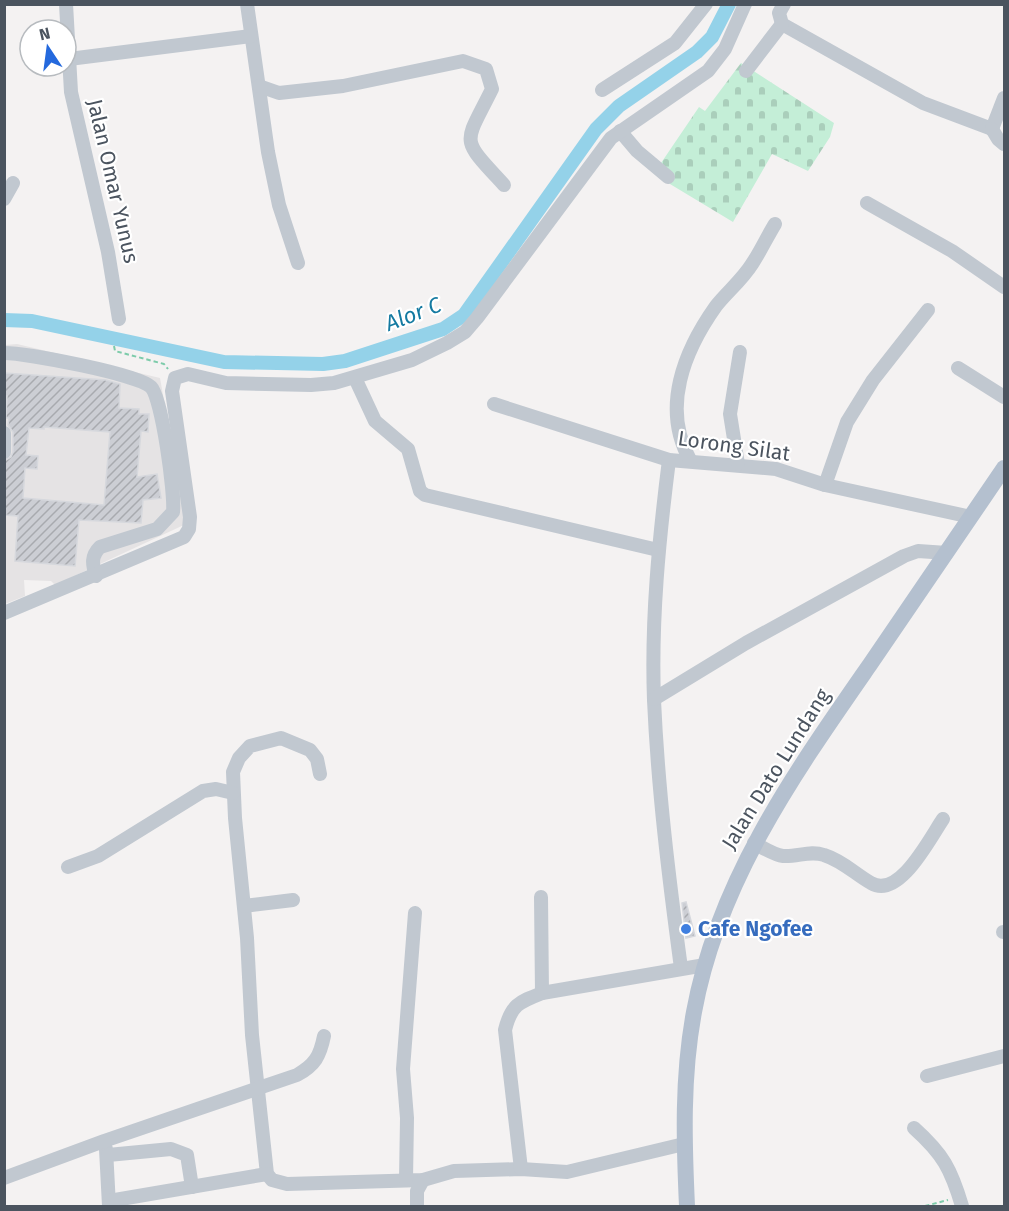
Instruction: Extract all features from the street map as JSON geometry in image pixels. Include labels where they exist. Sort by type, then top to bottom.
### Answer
[{"type":"main road","name":"Jalan Dato Lundang","points":[[687,1206],[684,1144],[688,1052],[694,1012],[705,965],[743,864],[797,770],[1005,468]]},
{"type":"street","points":[[247,4],[279,206],[298,263]]},
{"type":"street","points":[[602,90],[675,43],[706,4]]},
{"type":"street","points":[[5,611],[96,576],[184,537],[189,530],[184,464],[172,391],[176,378],[188,374],[226,383],[311,385],[356,378],[412,360],[465,332],[524,259],[604,146],[620,131],[708,71],[725,49],[745,4]]},
{"type":"street","points":[[784,4],[779,13],[782,24],[923,103],[992,129],[1005,144]]},
{"type":"street","points":[[746,72],[782,24]]},
{"type":"street","points":[[78,58],[251,36]]},
{"type":"street","points":[[259,86],[279,93],[331,87],[462,62],[486,69],[492,89],[469,133],[469,145],[504,185]]},
{"type":"street","name":"Jalan Omar Yunus","points":[[70,78],[71,92],[117,294],[119,319]]},
{"type":"street","points":[[992,129],[1005,98]]},
{"type":"street","points":[[620,131],[637,151],[668,177]]},
{"type":"street","points":[[4,199],[13,183]]},
{"type":"street","points":[[867,203],[952,251],[1005,287]]},
{"type":"street","points":[[690,460],[680,441],[675,422],[676,399],[689,353],[717,305],[751,266],[775,224]]},
{"type":"street","points":[[825,485],[848,422],[873,380],[928,310]]},
{"type":"street","points":[[4,352],[124,376],[146,383],[154,390],[162,420],[173,512],[157,529],[100,547],[94,552],[92,564],[96,576]]},
{"type":"street","points":[[738,464],[730,414],[732,387],[740,352]]},
{"type":"street","points":[[958,368],[1005,398]]},
{"type":"street","points":[[356,378],[375,421],[408,449],[420,491],[425,495],[658,550]]},
{"type":"street","name":"Lorong Silat","points":[[494,404],[669,460],[776,469],[825,485],[971,517]]},
{"type":"street","points":[[4,433],[4,452]]},
{"type":"street","points":[[669,460],[658,550],[654,699],[663,823],[681,968]]},
{"type":"street","points":[[654,699],[746,643],[904,556],[918,551],[947,553]]},
{"type":"street","points":[[320,774],[318,759],[310,750],[281,738],[265,740],[250,746],[239,758],[233,772],[257,1089],[267,1174],[273,1180],[287,1184],[423,1179],[454,1171],[521,1169],[567,1172],[684,1144]]},
{"type":"street","points":[[68,867],[98,856],[202,791],[216,789],[233,793]]},
{"type":"street","points":[[754,843],[783,856],[805,852],[822,854],[846,864],[874,885],[887,887],[900,881],[944,819]]},
{"type":"street","points":[[541,897],[542,993]]},
{"type":"street","points":[[244,906],[293,900]]},
{"type":"street","points":[[406,1180],[407,1118],[403,1069],[415,913]]},
{"type":"street","points":[[521,1169],[505,1030],[509,1012],[521,1002],[542,993],[705,965]]},
{"type":"street","points":[[4,1178],[297,1075],[312,1067],[320,1054],[324,1036]]},
{"type":"street","points":[[927,1076],[1005,1056]]},
{"type":"street","points":[[914,1128],[940,1156],[953,1175],[961,1202]]},
{"type":"street","points":[[104,1141],[108,1155],[109,1204],[267,1174]]},
{"type":"street","points":[[108,1155],[171,1149],[187,1155],[192,1187]]},
{"type":"street","points":[[417,1206],[417,1191],[423,1179]]},
{"type":"path","points":[[114,346],[115,351],[164,364],[176,378]]},
{"type":"path","points":[[925,1206],[961,1202]]},
{"type":"shaded area","points":[[17,344],[160,378],[186,524],[55,585],[51,581],[24,580],[25,596],[5,604],[5,345]]},
{"type":"green space","points":[[741,63],[834,123],[830,137],[808,171],[772,154],[733,222],[660,178],[659,166],[699,107],[705,111]]},
{"type":"building","points":[[4,373],[106,380],[120,384],[119,408],[139,409],[139,414],[149,414],[148,432],[141,431],[137,477],[157,474],[161,498],[143,500],[141,523],[79,520],[75,566],[15,561],[18,516],[4,515],[4,461],[11,457],[13,452],[13,432],[8,425],[9,418],[6,418],[7,396],[4,396]],"holes":[[[29,428],[110,432],[104,505],[23,498],[25,468],[37,469],[38,456],[26,455]]]},
{"type":"building","points":[[686,902],[695,936],[686,938],[682,903]]},
{"type":"waterway","name":"Alor C","points":[[4,320],[32,321],[224,362],[323,364],[345,361],[443,329],[464,315],[596,129],[619,106],[697,52],[712,37],[729,4]]},
{"type":"place","name":"Cafe Ngofee","points":[[686,929]]}]
